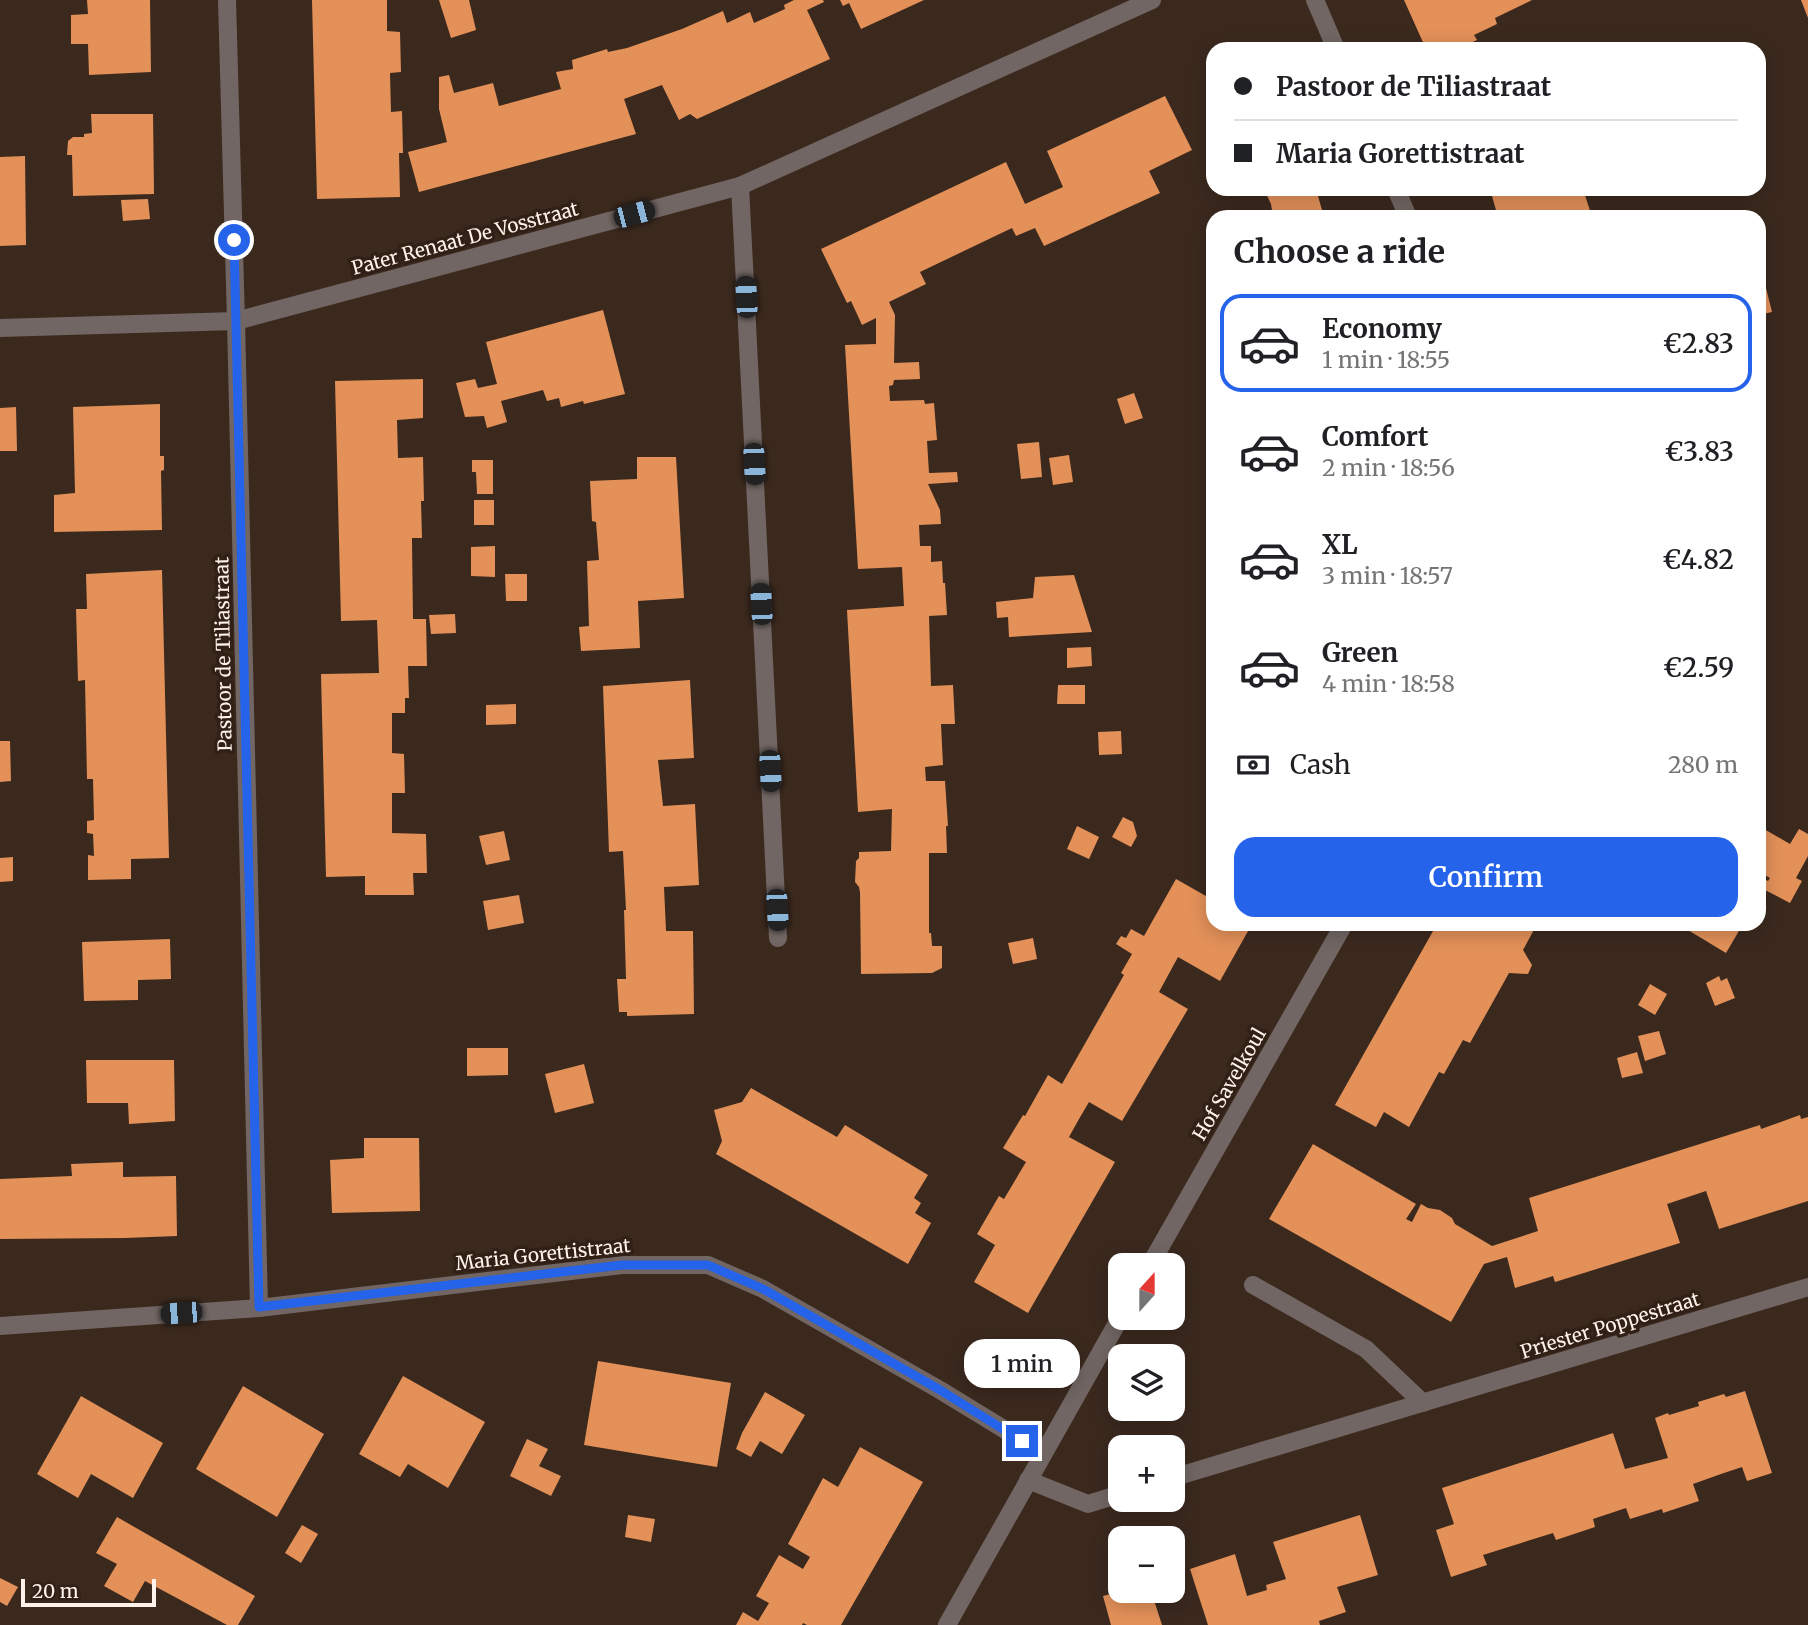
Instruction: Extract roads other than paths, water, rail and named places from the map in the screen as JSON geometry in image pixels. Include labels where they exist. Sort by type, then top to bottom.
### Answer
[{"type":"street","name":"Pastoor de Tiliastraat","points":[[227,0],[259,1307]]},
{"type":"street","name":"Pater Renaat De Vosstraat","points":[[0,328],[236,321],[740,186],[1152,0]]},
{"type":"street","points":[[1315,0],[1333,42]]},
{"type":"street","points":[[740,186],[778,938]]},
{"type":"street","name":"Hof Savelkoul","points":[[1157,1253],[1340,931]]},
{"type":"street","name":"Maria Gorettistraat","points":[[0,1326],[259,1307],[622,1265],[708,1265],[763,1289],[940,1390],[1043,1453]]},
{"type":"street","points":[[1253,1285],[1366,1349],[1423,1403]]},
{"type":"street","name":"Priester Poppestraat","points":[[1185,1474],[1808,1287]]},
{"type":"street","points":[[947,1625],[1113,1330]]},
{"type":"street","points":[[1028,1480],[1088,1504],[1108,1498]]}]
